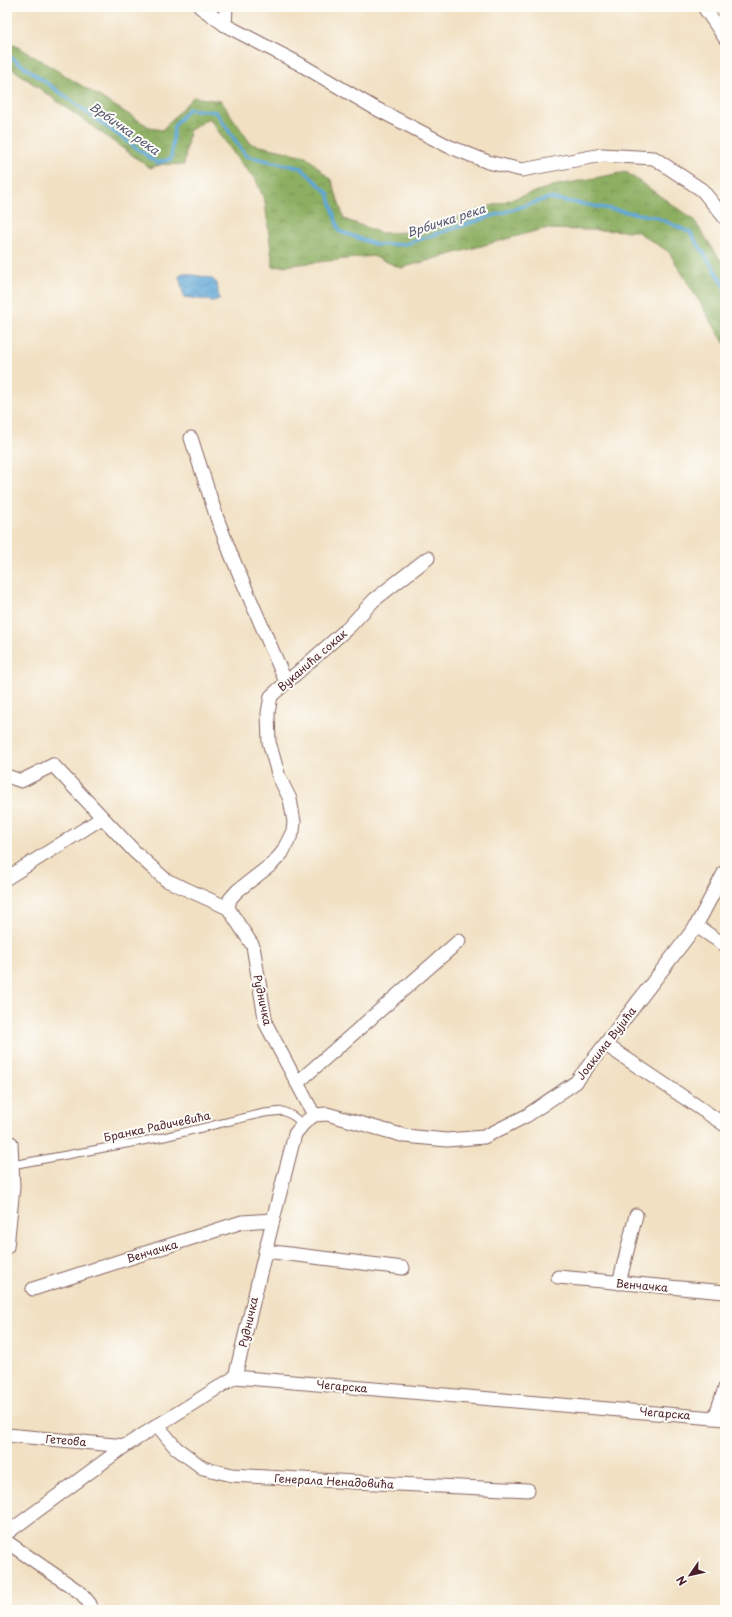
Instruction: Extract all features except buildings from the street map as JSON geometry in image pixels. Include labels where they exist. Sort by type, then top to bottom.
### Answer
[{"type":"street","points":[[200,7],[225,25],[298,63],[373,106],[448,146],[488,162],[522,170],[602,155],[654,158],[702,190],[725,218]]},
{"type":"street","points":[[225,25],[226,7]]},
{"type":"street","points":[[704,7],[725,38]]},
{"type":"street","points":[[191,438],[217,518],[232,557],[286,682]]},
{"type":"street","name":"Вуканића сокак","points":[[228,908],[230,899],[237,891],[272,864],[282,853],[293,831],[294,822],[290,799],[278,777],[269,742],[268,731],[271,696],[349,627],[374,600],[428,558]]},
{"type":"street","points":[[7,776],[21,781],[53,765],[135,852],[166,880],[228,908]]},
{"type":"street","points":[[7,878],[102,818]]},
{"type":"street","name":"Јоакима Вујића","points":[[314,1115],[327,1114],[405,1136],[447,1140],[484,1136],[526,1116],[576,1082],[606,1045],[696,926],[725,872]]},
{"type":"street","name":"Рудничка","points":[[228,908],[253,946],[266,1024],[314,1115],[303,1124],[295,1134],[235,1377]]},
{"type":"street","points":[[696,926],[725,945]]},
{"type":"street","points":[[297,1083],[458,941]]},
{"type":"street","points":[[606,1045],[725,1125]]},
{"type":"street","points":[[7,1247],[12,1208],[11,1143]]},
{"type":"street","points":[[619,1282],[636,1215]]},
{"type":"street","name":"Венчачка","points":[[33,1289],[242,1222],[273,1220]]},
{"type":"street","points":[[266,1251],[403,1268]]},
{"type":"street","name":"Венчачка","points":[[558,1277],[725,1292]]},
{"type":"street","points":[[7,1533],[125,1446],[235,1377]]},
{"type":"street","name":"Чегарска","points":[[235,1377],[720,1418]]},
{"type":"street","points":[[720,1418],[725,1388]]},
{"type":"street","name":"Генерала Ненадовића","points":[[157,1426],[176,1448],[203,1468],[232,1475],[528,1490]]},
{"type":"street","name":"Гетеова","points":[[7,1435],[125,1446]]},
{"type":"street","points":[[7,1542],[81,1593],[90,1604],[92,1610]]},
{"type":"lane","name":"Бранка Радичевића","points":[[12,1165],[164,1137],[264,1113],[283,1111],[293,1116],[303,1124]]},
{"type":"green space","points":[[7,45],[15,45],[151,128],[162,130],[193,97],[221,101],[251,144],[306,156],[332,181],[344,219],[381,233],[410,232],[553,186],[626,172],[694,220],[725,267],[725,344],[669,252],[636,231],[543,229],[401,268],[373,256],[273,267],[265,202],[256,180],[239,161],[209,118],[189,131],[184,165],[163,164],[150,168],[7,65]]},
{"type":"water","points":[[182,273],[211,278],[217,283],[219,299],[213,301],[184,297],[179,276]]},
{"type":"waterway","name":"Врбичка река","points":[[7,57],[11,57],[157,163],[171,159],[174,126],[188,109],[216,112],[246,156],[301,168],[328,193],[339,231],[377,245],[405,244],[549,198],[655,217],[690,232],[723,283],[725,289]]}]
